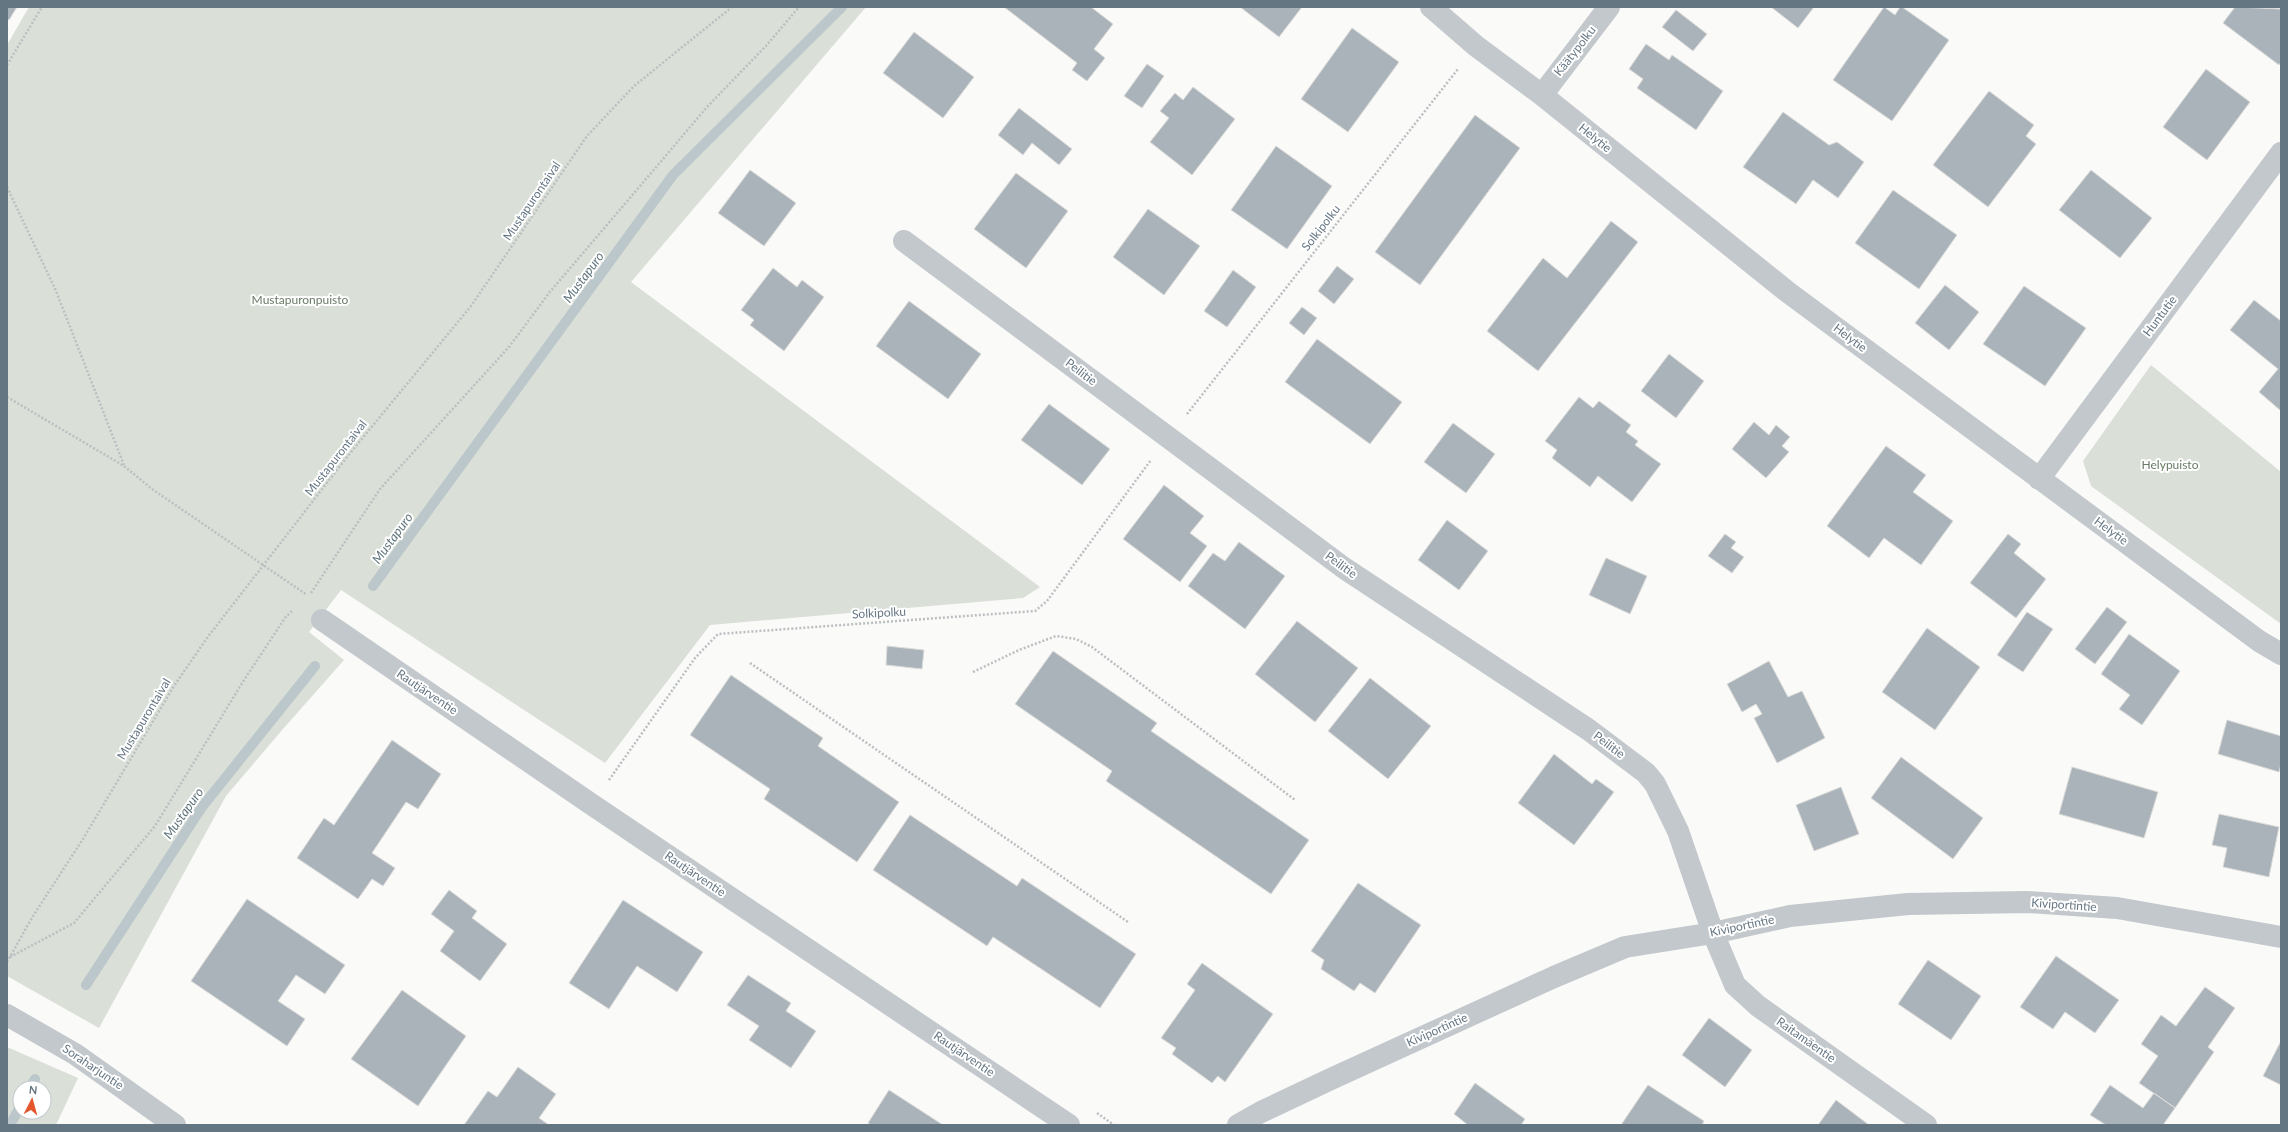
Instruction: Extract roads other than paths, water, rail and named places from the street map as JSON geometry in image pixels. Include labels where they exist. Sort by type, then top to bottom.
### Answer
[{"type":"street","name":"Helytie","points":[[1431,7],[1476,46],[1542,95],[1789,293],[2259,641],[2281,654]]},
{"type":"street","name":"Käätypolku","points":[[1542,95],[1609,7]]},
{"type":"street","name":"Huntutie","points":[[2039,479],[2281,153]]},
{"type":"street","name":"Peilitie","points":[[904,241],[1344,568],[1589,730],[1646,773],[1660,794],[1678,831],[1713,933]]},
{"type":"street","name":"Rautjärventie","points":[[322,620],[594,806],[1069,1125]]},
{"type":"street","name":"Kiviportintie","points":[[1238,1125],[1261,1112],[1333,1078],[1554,977],[1625,947],[1713,933],[1790,916],[1908,904],[2027,902],[2117,908],[2281,937]]},
{"type":"street","name":"Raitamäentie","points":[[1713,933],[1735,985],[1752,1001],[1926,1125]]},
{"type":"street","name":"Soraharjuntie","points":[[7,1015],[75,1054],[175,1125]]},
{"type":"waterway","name":"Mustapuro","points":[[373,586],[673,175],[842,7]]},
{"type":"waterway","name":"Mustapuro","points":[[86,985],[202,807],[315,666]]},
{"type":"waterway","name":"Mustapuro","points":[[10,1125],[13,1120]]},
{"type":"park label","name":"Mustapuronpuisto","points":[[300,300]]},
{"type":"park label","name":"Helypuisto","points":[[2170,465]]}]
